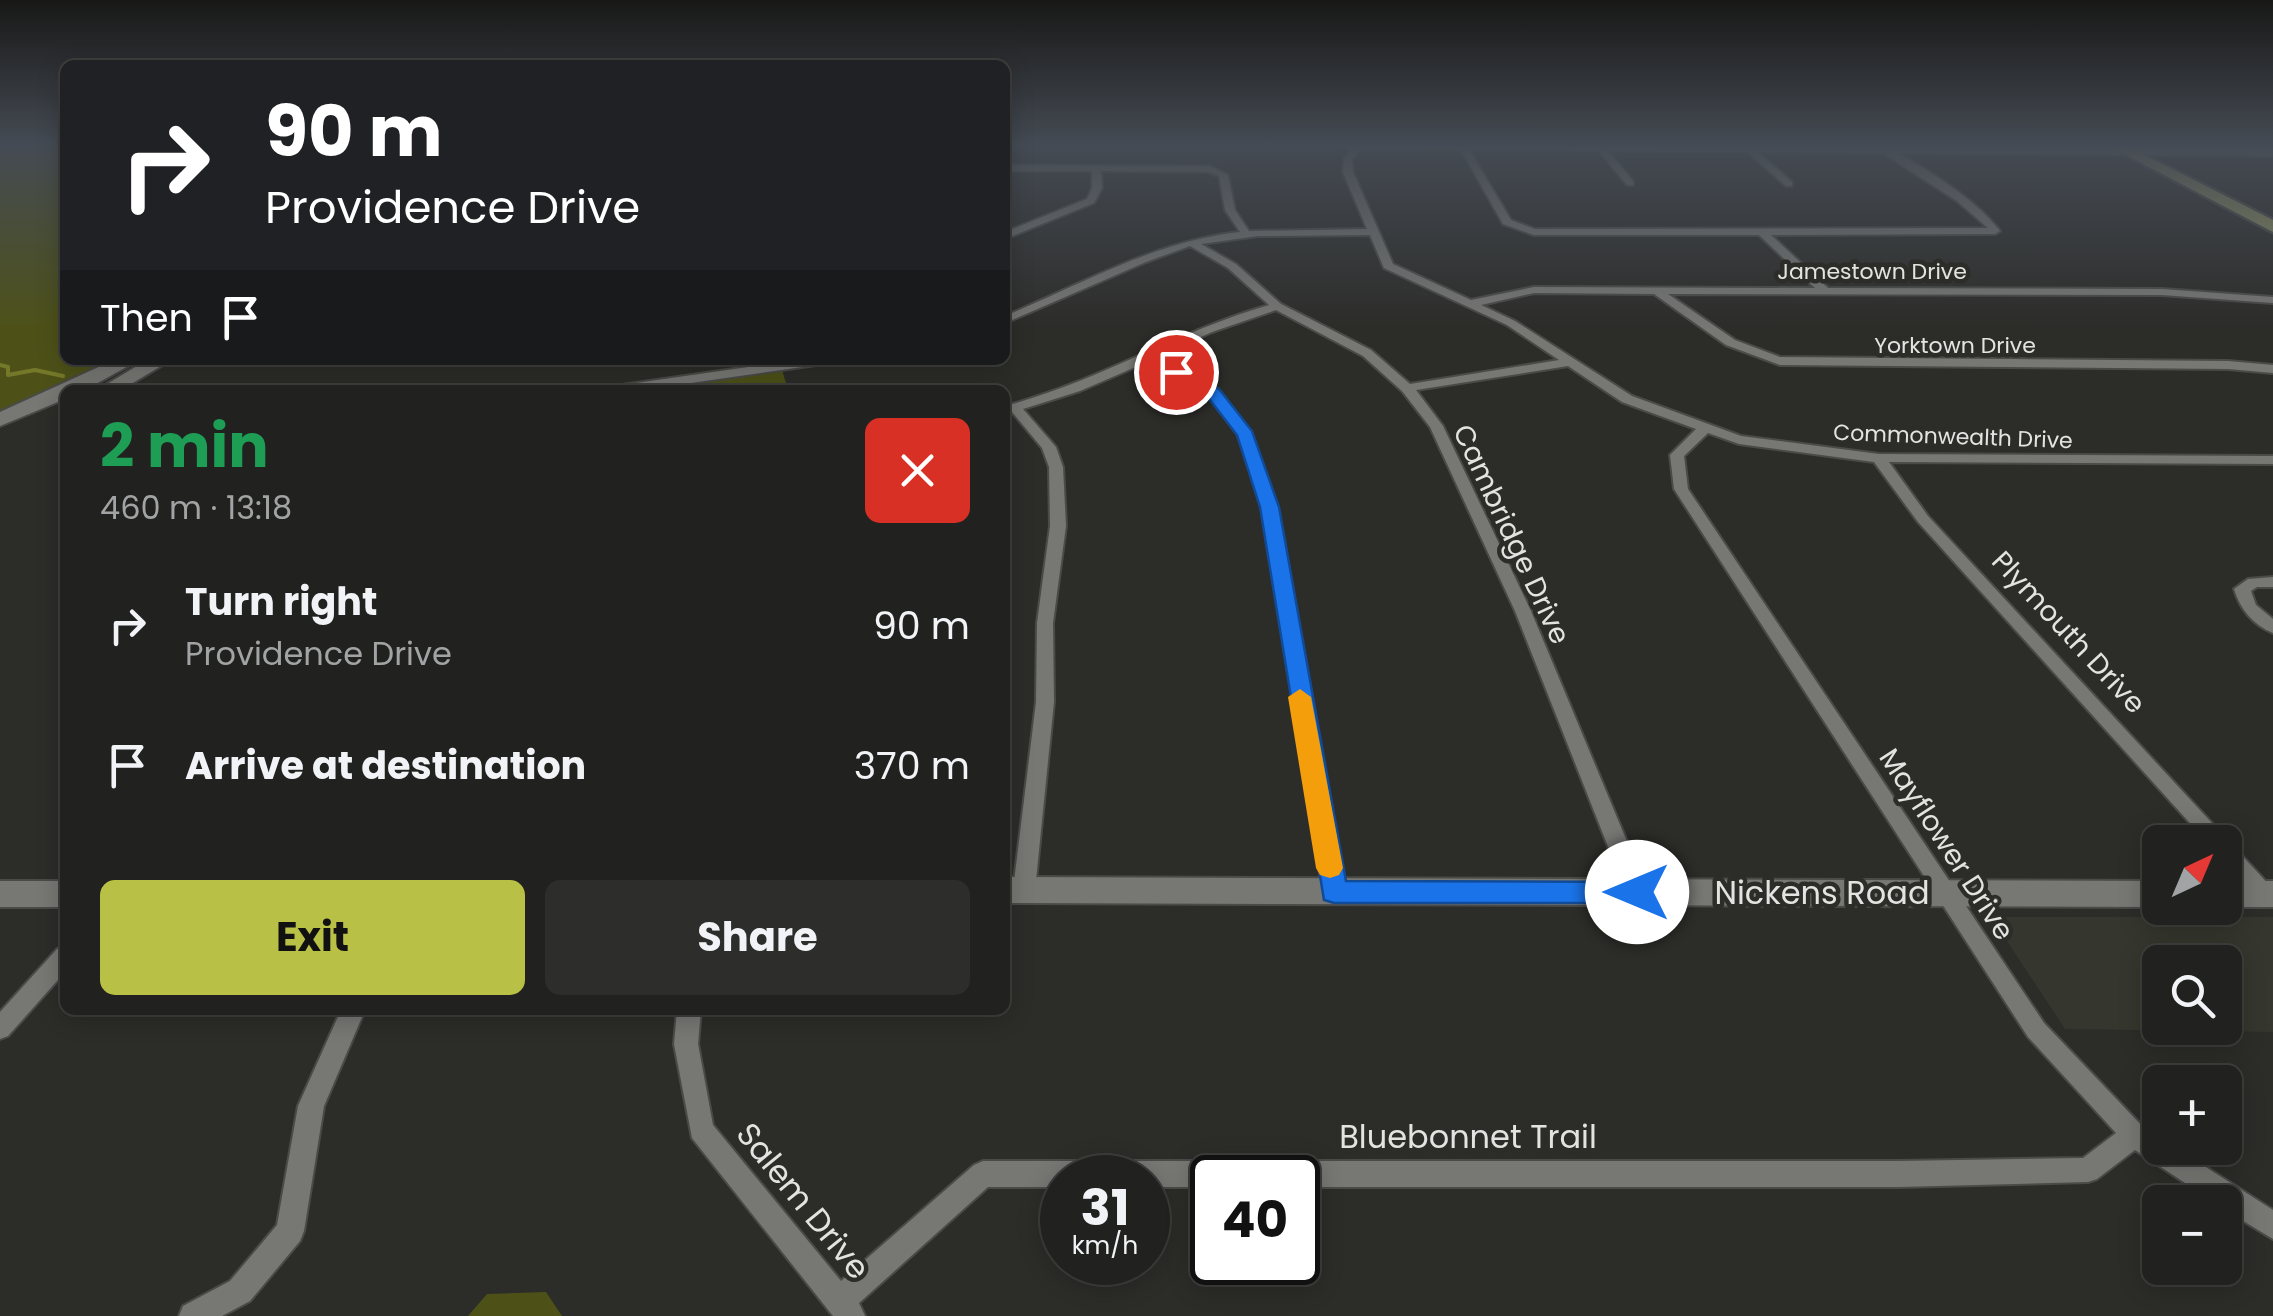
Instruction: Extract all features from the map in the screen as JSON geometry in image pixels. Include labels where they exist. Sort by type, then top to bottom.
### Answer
[{"type":"main road","points":[[2234,206],[2273,226]]},
{"type":"street","points":[[1010,233],[1077,206]]},
{"type":"street","points":[[1229,206],[1247,234]]},
{"type":"street","name":"Commonwealth Drive","points":[[1363,206],[1388,266],[1472,303],[1627,399],[1738,440],[1879,458],[2273,460]]},
{"type":"street","points":[[1499,206],[1516,228],[1534,232],[1995,231],[1990,222],[1967,206]]},
{"type":"street","points":[[1010,318],[1192,242],[1247,234],[1374,232]]},
{"type":"street","points":[[1762,232],[1824,291]]},
{"type":"street","name":"Cambridge Drive","points":[[1192,242],[1232,266],[1278,306],[1367,353],[1406,388],[1436,426],[1523,611],[1637,892]]},
{"type":"street","name":"Jamestown Drive","points":[[1472,303],[1534,290],[2214,293],[2273,300]]},
{"type":"street","name":"Yorktown Drive","points":[[1657,291],[1693,320],[1752,355],[1780,361],[2228,365],[2273,369]]},
{"type":"street","points":[[1015,890],[1044,702],[1046,623],[1058,526],[1056,466],[1049,447],[1010,409],[1088,386],[1220,322],[1278,306]]},
{"type":"street","points":[[1148,360],[1213,392],[1246,435],[1269,507],[1334,892]]},
{"type":"street","points":[[1406,388],[1571,362]]},
{"type":"street","points":[[79,385],[119,365]]},
{"type":"street","points":[[115,385],[153,365]]},
{"type":"street","points":[[640,385],[737,366]]},
{"type":"street","points":[[0,420],[60,394]]},
{"type":"street","points":[[0,437],[60,411]]},
{"type":"street","name":"Mayflower Drive","points":[[1704,428],[1677,455],[1682,489],[2036,1030],[2134,1135],[2273,1226]]},
{"type":"street","name":"Plymouth Drive","points":[[1879,458],[1923,519],[2204,825]]},
{"type":"street","points":[[2273,582],[2254,582],[2242,589],[2248,608],[2273,628]]},
{"type":"street","points":[[2242,866],[2269,894]]},
{"type":"street","name":"Nickens Road","points":[[1015,890],[2142,894]]},
{"type":"street","points":[[0,894],[60,894]]},
{"type":"street","points":[[2242,894],[2269,894]]},
{"type":"street","points":[[0,1029],[60,962]]},
{"type":"street","points":[[194,1316],[240,1291],[290,1232],[311,1106],[351,1015]]},
{"type":"street","name":"Salem Drive","points":[[688,1015],[686,1044],[701,1130],[845,1309]]},
{"type":"street","name":"Bluebonnet Trail","points":[[845,1309],[983,1174],[2088,1170],[2134,1135]]},
{"type":"shaded area","points":[[1991,917],[2142,917],[2142,925],[2242,925],[2242,917],[2273,917],[2273,1032],[2242,1032],[2242,945],[2142,945],[2142,1030],[2065,1029]]},
{"type":"green space","points":[[0,206],[60,206],[60,365],[107,365],[0,416]]},
{"type":"green space","points":[[782,370],[786,385],[678,385]]},
{"type":"green space","points":[[546,1292],[562,1316],[468,1316],[487,1294]]},
{"type":"waterway","points":[[0,365],[8,367],[8,375],[35,370],[63,376]]},
{"type":"slow traffic","points":[[1300,697],[1330,868]]},
{"type":"route","points":[[1176,372],[1213,392],[1246,435],[1269,507],[1334,892],[1637,892]]}]
